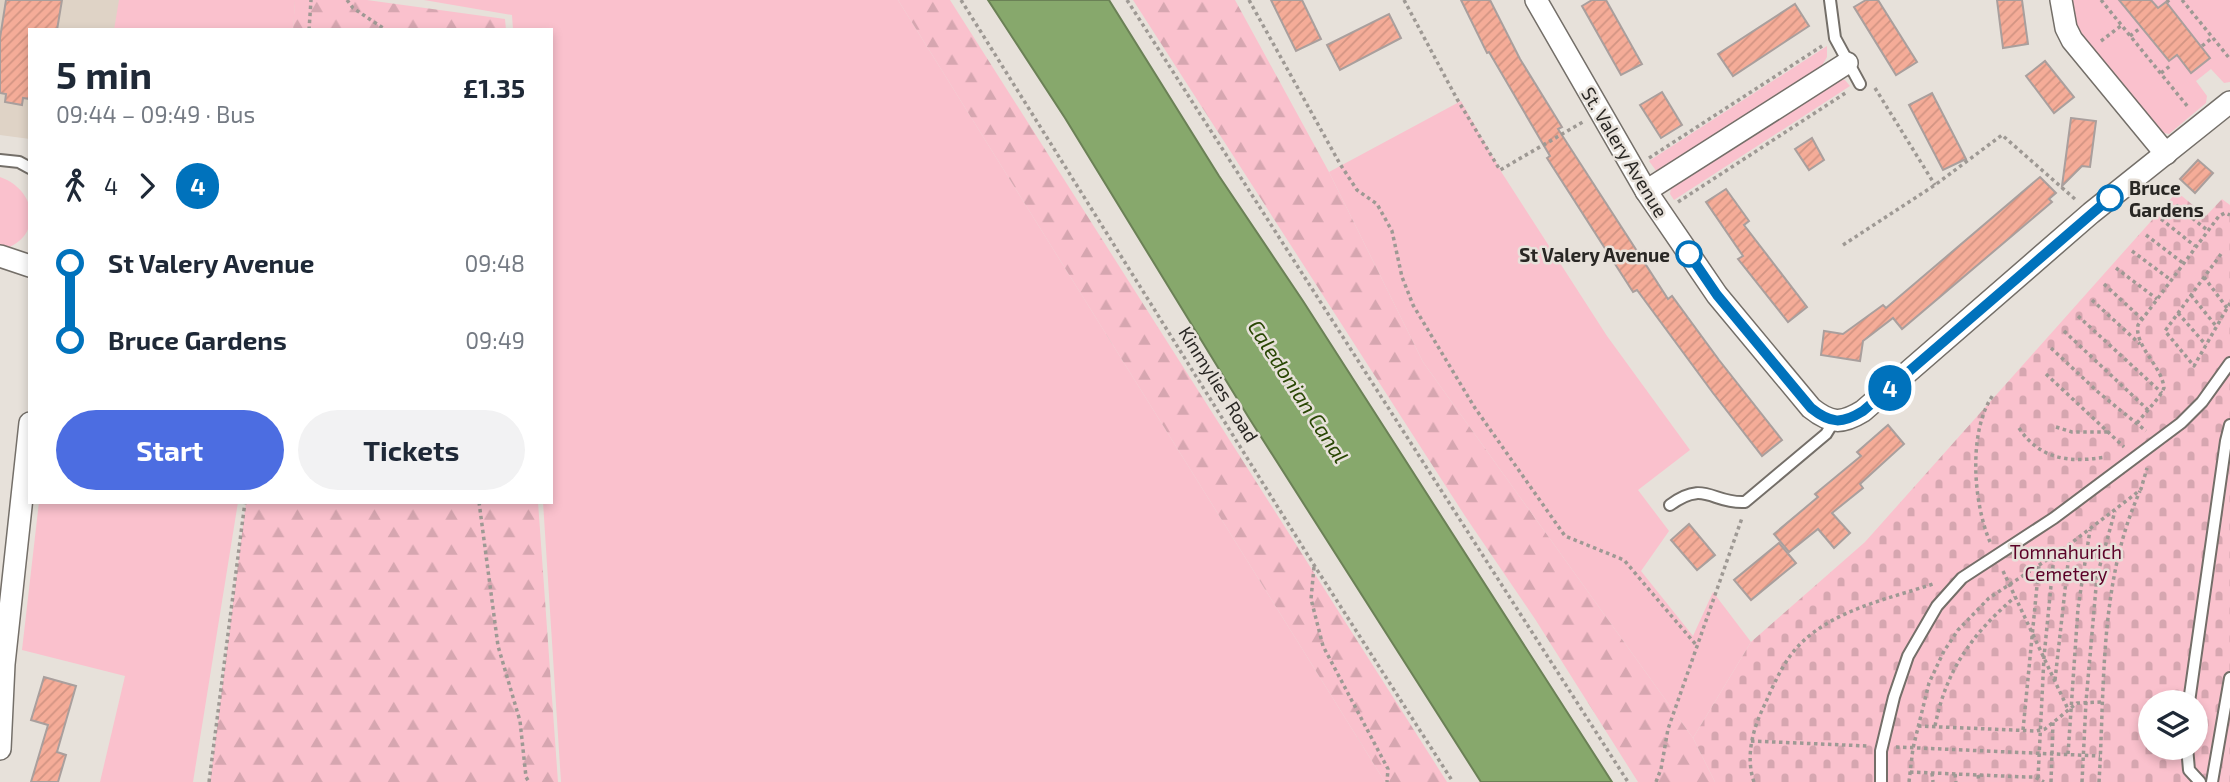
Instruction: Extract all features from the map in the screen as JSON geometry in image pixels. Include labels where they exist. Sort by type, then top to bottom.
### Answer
[{"type":"street","name":"St. Valery Avenue","points":[[1536,0],[1646,191],[1717,295],[1811,408],[1822,417],[1834,421]]},
{"type":"street","points":[[2061,0],[2066,28],[2072,40],[2166,154]]},
{"type":"street","points":[[1646,191],[1847,63]]},
{"type":"street","points":[[1834,421],[1848,420],[1863,411],[2091,213],[2230,102]]},
{"type":"street","points":[[0,256],[28,263]]},
{"type":"street","points":[[0,749],[2,664],[28,440]]},
{"type":"lane","points":[[1830,0],[1835,38],[1860,84]]},
{"type":"lane","points":[[0,160],[19,162],[28,167]]},
{"type":"lane","points":[[1881,782],[1882,746],[1894,697],[1908,656],[1937,606],[1962,578],[2054,519],[2145,448],[2181,424],[2202,402],[2230,363]]},
{"type":"lane","points":[[1670,505],[1682,496],[1698,492],[1733,502],[1745,502],[1826,434],[1834,421]]},
{"type":"lane","points":[[2191,690],[2225,441],[2230,425]]},
{"type":"lane","points":[[2212,782],[2230,678]]},
{"type":"lane","points":[[2188,760],[2189,770],[2200,782]]},
{"type":"path","points":[[309,28],[311,0]]},
{"type":"path","points":[[346,0],[353,8],[383,28]]},
{"type":"path","name":"Kinmylies Road","points":[[961,0],[1453,782]]},
{"type":"path","points":[[1127,0],[1629,782]]},
{"type":"path","points":[[1249,0],[1340,164],[1357,190],[1377,204],[1392,231],[1402,278],[1413,305],[1483,419],[1565,536],[1623,560],[1696,646]]},
{"type":"path","points":[[1404,0],[1457,99],[1500,170],[1600,112]]},
{"type":"path","points":[[2101,0],[2194,113]]},
{"type":"path","points":[[2182,0],[2230,59]]},
{"type":"path","points":[[2093,48],[2122,25]]},
{"type":"path","points":[[2130,36],[2139,29]]},
{"type":"path","points":[[1633,168],[1835,38]]},
{"type":"path","points":[[2202,46],[2212,38]]},
{"type":"path","points":[[2161,73],[2170,66]]},
{"type":"path","points":[[1875,88],[1935,185]]},
{"type":"path","points":[[1843,245],[1935,185],[2002,135],[2091,213]]},
{"type":"path","points":[[2176,205],[2207,230]]},
{"type":"path","points":[[2137,423],[2162,394],[2162,378],[2137,331],[2142,319],[2207,230],[2219,216],[2230,215]]},
{"type":"path","points":[[2161,219],[2195,247]]},
{"type":"path","points":[[2146,235],[2183,263]]},
{"type":"path","points":[[2132,251],[2171,280]]},
{"type":"path","points":[[2204,277],[2229,306],[2194,366],[2165,331],[2204,277],[2221,254]]},
{"type":"path","points":[[2116,268],[2157,299]]},
{"type":"path","points":[[2104,284],[2142,319]]},
{"type":"path","points":[[2191,295],[2217,327]]},
{"type":"path","points":[[2092,300],[2146,349]]},
{"type":"path","points":[[2178,313],[2206,345]]},
{"type":"path","points":[[2078,316],[2162,394]]},
{"type":"path","points":[[2064,331],[2148,410]]},
{"type":"path","points":[[2051,348],[2098,392],[2137,423],[2145,448],[2141,489],[2124,537],[2114,578],[2102,702],[2099,782]]},
{"type":"path","points":[[2046,374],[2108,432],[2145,448]]},
{"type":"path","points":[[2056,427],[2072,432],[2108,432]]},
{"type":"path","points":[[2019,428],[2038,449],[2063,459],[2100,458],[2145,448]]},
{"type":"path","points":[[1909,782],[1913,748],[1929,683],[1944,651],[1958,630],[1989,598],[2091,529],[2141,489]]},
{"type":"path","points":[[1656,782],[1668,729],[1745,502]]},
{"type":"path","points":[[209,782],[245,504]]},
{"type":"path","points":[[479,504],[498,646],[520,721],[526,777],[529,782]]},
{"type":"path","points":[[2082,782],[2097,576],[2115,510]]},
{"type":"path","points":[[2068,754],[2078,608],[2091,529]]},
{"type":"path","points":[[2055,682],[2070,544]]},
{"type":"path","points":[[2038,778],[2038,730],[2054,555]]},
{"type":"path","points":[[1314,565],[1311,599],[1323,646],[1388,769],[1387,782]]},
{"type":"path","points":[[2023,730],[2039,565]]},
{"type":"path","points":[[1754,782],[1750,770],[1751,741],[1759,715],[1790,655],[1808,636],[1844,614],[1936,583]]},
{"type":"path","points":[[1935,727],[1949,678],[1964,652],[1978,632],[2015,597]]},
{"type":"path","points":[[1918,726],[2038,730],[2077,703],[2102,702]]},
{"type":"path","points":[[2051,782],[2053,722]]},
{"type":"path","points":[[1751,741],[2100,756]]},
{"type":"path","points":[[1910,772],[2038,778],[2044,782]]},
{"type":"path","points":[[1932,773],[1933,782]]},
{"type":"path","points":[[1955,774],[1956,782]]},
{"type":"path","points":[[1978,775],[1979,782]]},
{"type":"path","points":[[2002,776],[2002,782]]},
{"type":"shaded area","points":[[0,0],[295,0],[293,28],[28,28],[28,139],[0,135]]},
{"type":"green space","points":[[119,0],[295,0],[293,28],[114,28]]},
{"type":"green space","points":[[295,0],[367,0],[505,19],[506,28],[293,28]]},
{"type":"green space","points":[[424,0],[898,0],[1385,782],[561,782],[543,504],[553,504],[553,28],[513,28],[512,15]]},
{"type":"green space","points":[[898,0],[950,0],[1447,782],[1385,782]]},
{"type":"green space","points":[[1133,0],[1235,0],[1329,172],[1423,362],[1693,738],[1715,782],[1638,782]]},
{"type":"green space","points":[[2070,0],[2230,0],[2230,82],[2224,83],[2211,69],[2196,81],[2207,96],[2206,103],[2169,134],[2164,133],[2081,34]]},
{"type":"green space","points":[[1827,46],[1827,57],[1820,69],[1657,172],[1649,161]]},
{"type":"green space","points":[[1835,79],[1845,80],[1850,86],[1674,200],[1670,194],[1671,187]]},
{"type":"green space","points":[[1461,101],[1502,173],[1607,336],[1690,450],[1638,490],[1669,531],[1641,571],[1693,636],[1713,592],[1751,642],[1693,738],[1423,362],[1329,172]]},
{"type":"green space","points":[[0,177],[13,184],[28,202],[28,229],[14,245],[0,250]]},
{"type":"green space","name":"Tomnahurich Cemetery","points":[[2177,192],[2206,216],[2222,199],[2230,205],[2230,782],[1715,782],[1693,738],[1751,642],[1865,542]]},
{"type":"green space","points":[[39,504],[238,504],[193,782],[100,782],[125,676],[22,650]]},
{"type":"green space","points":[[246,504],[538,504],[558,782],[210,782]]},
{"type":"water","name":"Caledonian Canal","points":[[988,0],[1109,0],[1219,176],[1303,301],[1612,782],[1481,782],[1249,418],[1065,118]]},
{"type":"building","points":[[6,0],[62,0],[57,28],[28,28],[28,99],[23,98],[22,105],[5,102],[6,94],[0,93],[0,38]]},
{"type":"building","points":[[1271,0],[1302,0],[1321,39],[1296,51]]},
{"type":"building","points":[[1461,0],[1490,0],[1520,59],[1562,127],[1558,129],[1668,299],[1672,296],[1782,440],[1762,456],[1637,290],[1633,292],[1547,158],[1550,156],[1489,52],[1487,53]]},
{"type":"building","points":[[1592,0],[1606,0],[1642,64],[1621,75],[1582,6]]},
{"type":"building","points":[[1866,0],[1878,0],[1917,62],[1896,75],[1854,7]]},
{"type":"building","points":[[1997,0],[2022,0],[2028,44],[2003,48]]},
{"type":"building","points":[[2119,0],[2151,0],[2158,8],[2166,2],[2210,58],[2191,73],[2177,55],[2169,61]]},
{"type":"building","points":[[1795,4],[1809,26],[1733,76],[1718,54]]},
{"type":"building","points":[[1389,14],[1401,38],[1340,70],[1327,45]]},
{"type":"building","points":[[2045,61],[2074,97],[2054,113],[2026,76]]},
{"type":"building","points":[[1662,92],[1682,125],[1661,138],[1640,105]]},
{"type":"building","points":[[1932,93],[1966,159],[1943,170],[1909,105]]},
{"type":"building","points":[[2071,118],[2096,121],[2090,167],[2082,166],[2062,186]]},
{"type":"building","points":[[1812,138],[1824,160],[1809,170],[1795,149]]},
{"type":"building","points":[[2198,160],[2213,173],[2195,193],[2180,179]]},
{"type":"building","points":[[2040,177],[2056,193],[2049,199],[2052,202],[1902,329],[1893,318],[1863,341],[1860,361],[1821,355],[1824,331],[1843,334],[1883,305],[1886,308]]},
{"type":"building","points":[[1726,189],[1749,221],[1744,225],[1807,307],[1788,322],[1738,259],[1743,256],[1706,202]]},
{"type":"building","points":[[1888,425],[1904,444],[1860,484],[1863,488],[1832,513],[1850,533],[1834,548],[1818,529],[1789,552],[1774,534],[1818,497],[1815,494],[1861,456],[1857,452]]},
{"type":"building","points":[[1689,524],[1715,555],[1697,570],[1671,540]]},
{"type":"building","points":[[1779,543],[1796,563],[1751,600],[1734,580]]},
{"type":"building","points":[[44,677],[76,686],[57,752],[66,755],[58,782],[31,782],[48,725],[31,720]]},
{"type":"bus line","name":"4","points":[[1689,254],[1717,295],[1811,408],[1822,417],[1834,421],[1848,420],[1863,411],[2110,198]]},
{"type":"place","name":"Bruce Gardens","points":[[2110,198]]},
{"type":"place","name":"St Valery Avenue","points":[[1689,254]]}]
